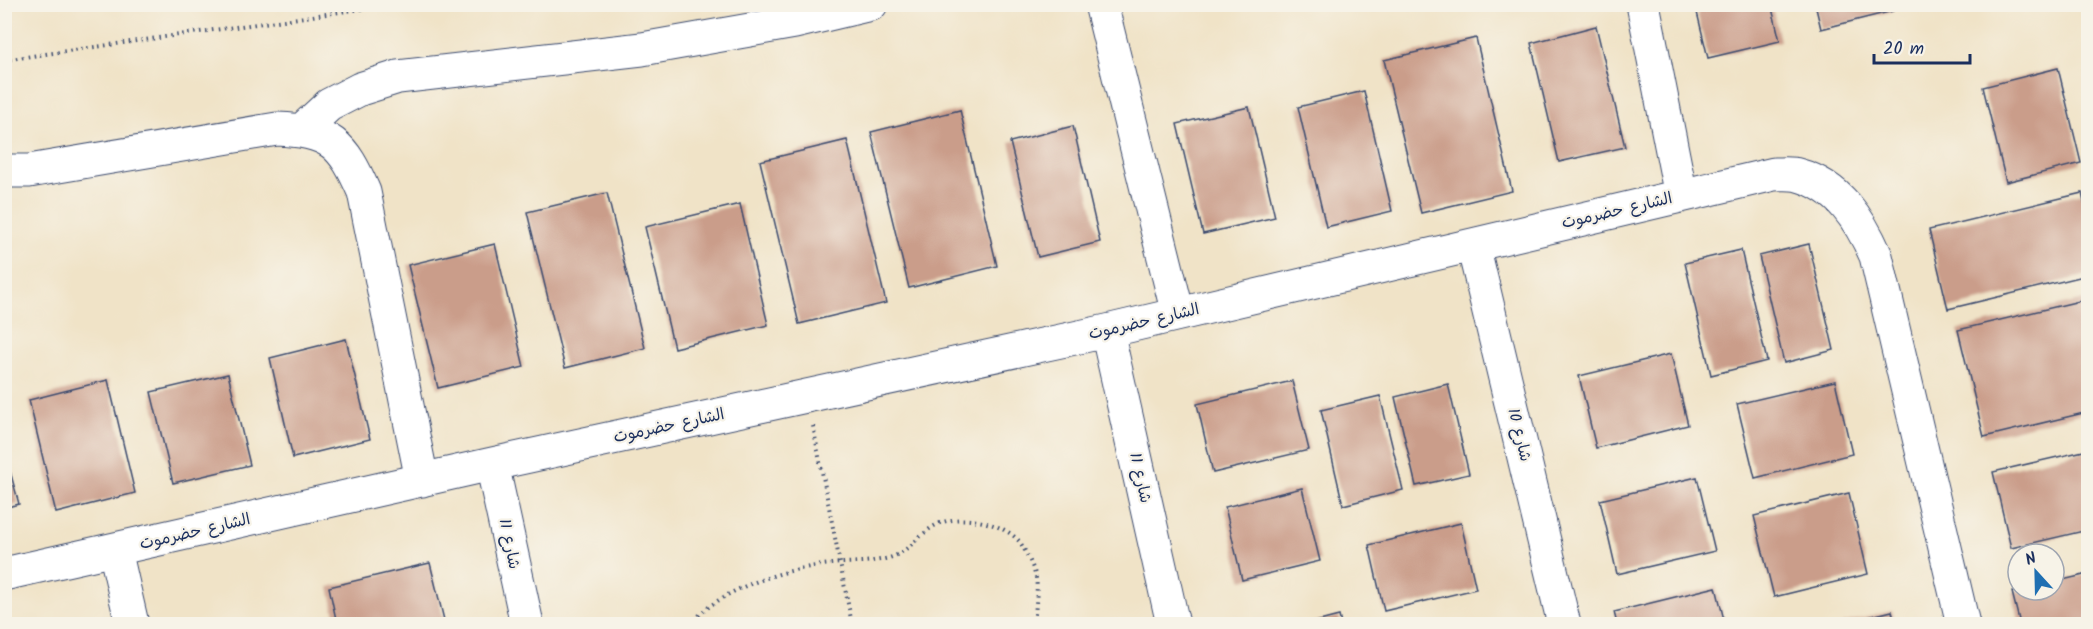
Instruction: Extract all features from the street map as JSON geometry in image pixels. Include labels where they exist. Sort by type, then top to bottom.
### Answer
[{"type":"street","points":[[302,130],[329,105],[360,89],[398,77],[642,48],[795,22],[871,4]]},
{"type":"street","points":[[1101,4],[1178,314]]},
{"type":"street","points":[[1643,4],[1681,196]]},
{"type":"street","points":[[4,171],[28,171],[277,129],[302,130],[327,138],[341,148],[352,164],[364,192],[422,480]]},
{"type":"street","name":"الشارع حضرموت","points":[[4,574],[492,464],[1107,331],[1774,174],[1797,175],[1818,183],[1836,196],[1853,212],[1865,231],[1876,256],[1963,624]]},
{"type":"street","name":"شارع 10","points":[[1473,245],[1564,624]]},
{"type":"street","name":"شارع 11","points":[[1107,331],[1173,624]]},
{"type":"street","name":"شارع 11","points":[[492,464],[527,624]]},
{"type":"street","points":[[115,550],[132,624]]},
{"type":"path","points":[[4,60],[396,4]]},
{"type":"path","points":[[807,396],[852,624]]},
{"type":"path","points":[[690,624],[710,606],[753,584],[796,570],[866,563],[890,558],[910,548],[925,533],[942,522],[969,519],[992,524],[1019,541],[1036,576],[1034,624]]},
{"type":"building","points":[[1695,4],[1771,4],[1780,41],[1708,58]]},
{"type":"building","points":[[1815,4],[1892,4],[1893,11],[1821,29]]},
{"type":"building","points":[[1596,26],[1625,147],[1559,162],[1531,43]]},
{"type":"building","points":[[1476,38],[1512,191],[1421,213],[1384,60]]},
{"type":"building","points":[[2058,68],[2081,163],[2006,182],[1983,87]]},
{"type":"building","points":[[1364,91],[1392,211],[1326,227],[1298,107]]},
{"type":"building","points":[[1249,107],[1275,217],[1203,234],[1177,124]]},
{"type":"building","points":[[960,110],[997,266],[909,288],[871,132]]},
{"type":"building","points":[[1073,126],[1100,242],[1038,257],[1010,142]]},
{"type":"building","points":[[847,140],[886,303],[799,324],[760,161]]},
{"type":"building","points":[[607,193],[645,348],[565,368],[527,212]]},
{"type":"building","points":[[2082,193],[2088,220],[2088,275],[1948,309],[1929,230]]},
{"type":"building","points":[[740,204],[768,325],[674,348],[645,227]]},
{"type":"building","points":[[495,244],[524,367],[438,388],[408,265]]},
{"type":"building","points":[[1809,244],[1834,350],[1784,363],[1759,256]]},
{"type":"building","points":[[1741,250],[1767,361],[1711,375],[1685,263]]},
{"type":"building","points":[[2088,299],[2088,412],[1984,437],[1958,330]]},
{"type":"building","points":[[346,339],[370,439],[293,458],[270,358]]},
{"type":"building","points":[[1671,354],[1688,425],[1596,448],[1579,376]]},
{"type":"building","points":[[228,374],[250,465],[173,483],[151,392]]},
{"type":"building","points":[[108,380],[135,493],[56,513],[29,400]]},
{"type":"building","points":[[1292,381],[1309,450],[1213,473],[1197,404]]},
{"type":"building","points":[[1835,381],[1852,454],[1755,478],[1737,404]]},
{"type":"building","points":[[1448,384],[1469,474],[1416,486],[1395,397]]},
{"type":"building","points":[[1380,396],[1403,490],[1343,505],[1321,410]]},
{"type":"building","points":[[4,449],[19,504],[4,508]]},
{"type":"building","points":[[2088,450],[2088,530],[2037,542],[2010,542],[1993,472]]},
{"type":"building","points":[[1697,477],[1715,551],[1617,574],[1600,500]]},
{"type":"building","points":[[1302,488],[1320,561],[1242,580],[1225,507]]},
{"type":"building","points":[[1849,493],[1868,574],[1774,597],[1754,516]]},
{"type":"building","points":[[1461,523],[1476,589],[1384,611],[1369,545]]},
{"type":"building","points":[[430,563],[445,624],[337,624],[329,587]]},
{"type":"building","points":[[2088,574],[2088,624],[2020,624],[2014,602],[2066,602],[2066,579]]},
{"type":"building","points":[[1716,587],[1725,624],[1617,624],[1614,612]]},
{"type":"building","points":[[1892,611],[1895,624],[1840,624]]},
{"type":"building","points":[[1339,616],[1341,624],[1308,624]]}]
